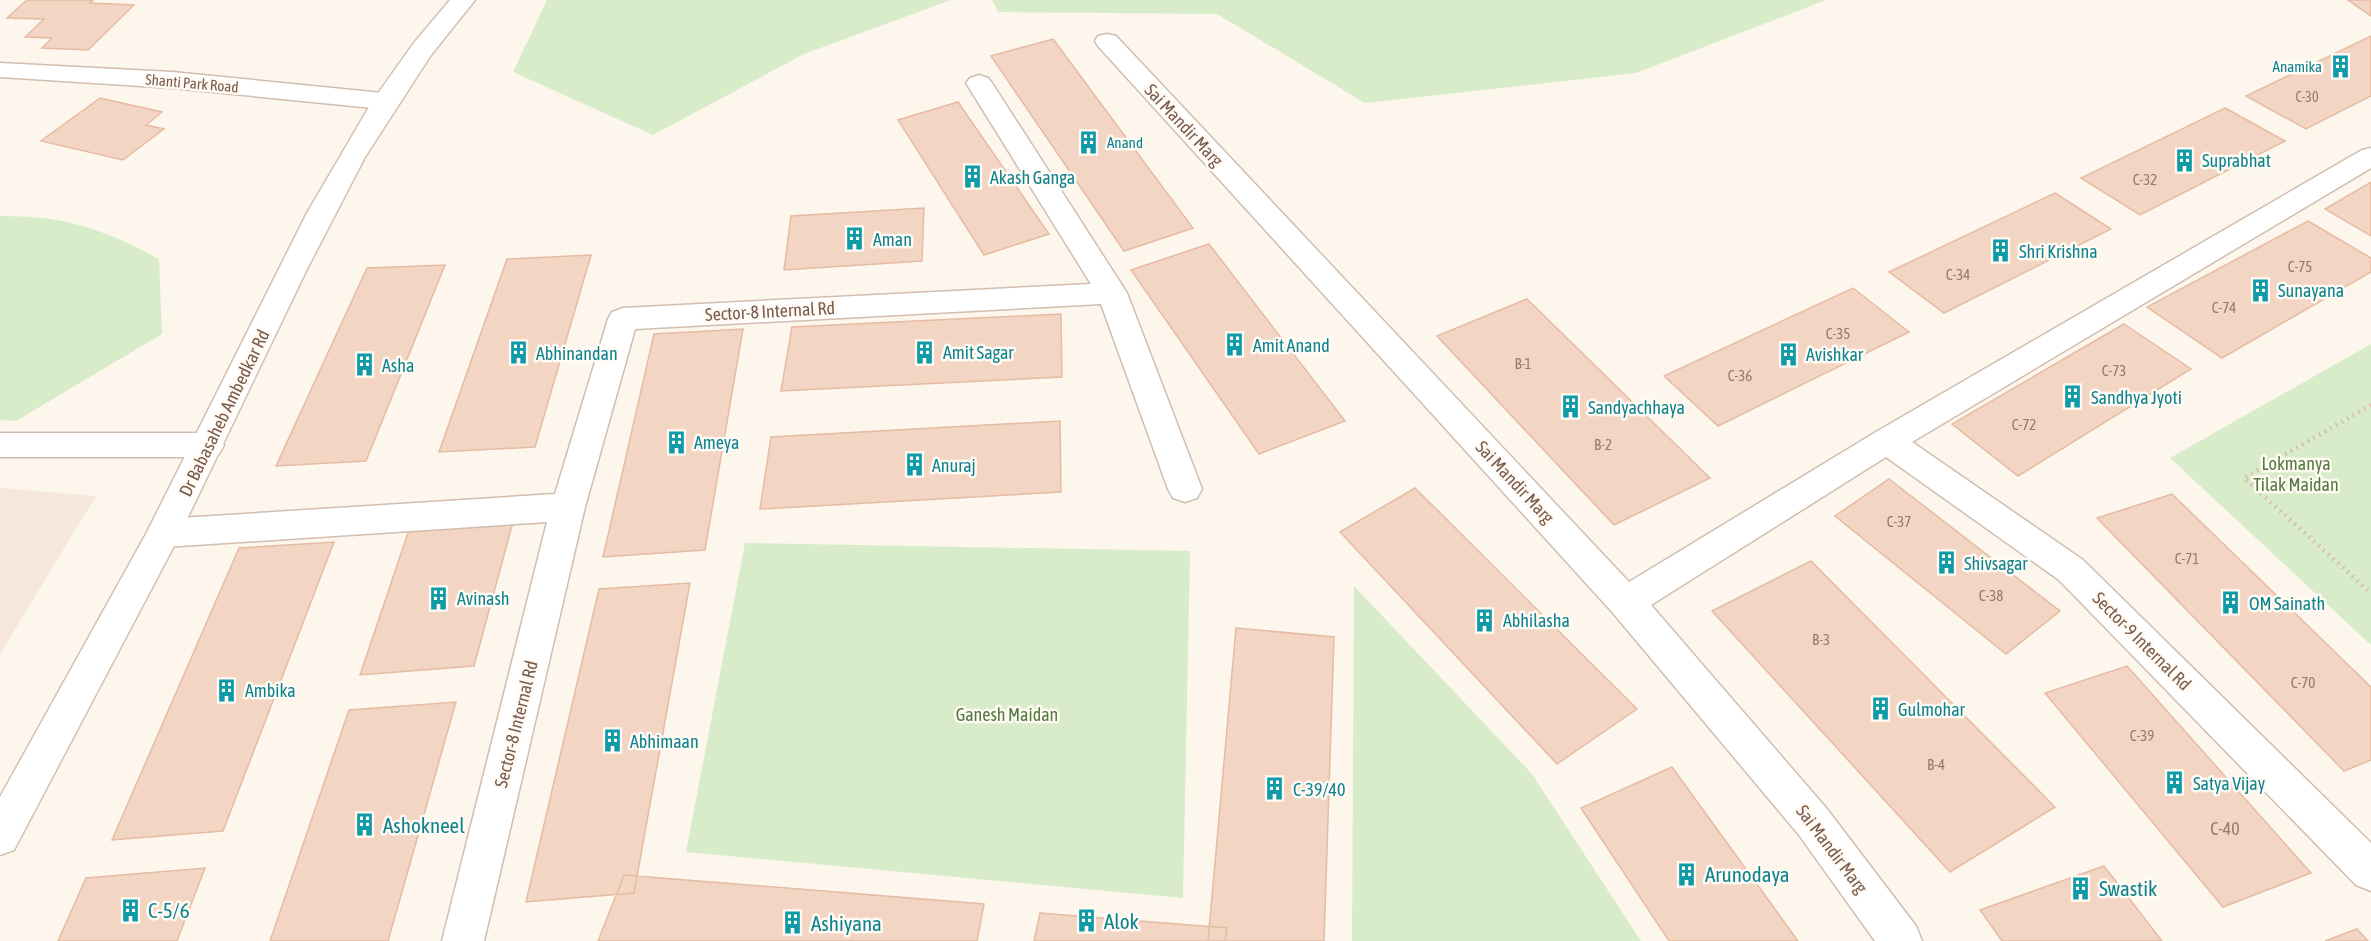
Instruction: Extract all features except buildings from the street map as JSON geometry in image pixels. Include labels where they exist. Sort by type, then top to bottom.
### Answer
[{"type":"street","name":"Dr Babasaheb Ambedkar Rd","points":[[0,836],[126,611],[335,184],[383,101],[459,5]]},
{"type":"street","name":"Sai Mandir Marg","points":[[1107,41],[1626,602],[1813,822],[1901,941]]},
{"type":"street","name":"Shanti Park Road","points":[[0,70],[172,80],[383,101]]},
{"type":"street","points":[[979,83],[1112,293],[1185,489]]},
{"type":"street","points":[[1626,602],[1887,441],[2371,156]]},
{"type":"street","name":"Sector-8 Internal Rd","points":[[464,941],[568,507],[623,319],[1112,293]]},
{"type":"street","name":"Sector-9 Internal Rd","points":[[1887,441],[2071,570],[2371,871]]},
{"type":"street","points":[[0,445],[208,445]]},
{"type":"street","points":[[165,533],[568,507]]},
{"type":"path","points":[[2371,405],[2244,478],[2371,593]]},
{"type":"shaded area","points":[[0,488],[96,496],[0,654]]},
{"type":"green space","points":[[547,0],[951,0],[804,54],[653,135],[513,72]]},
{"type":"green space","points":[[992,0],[1826,0],[1636,73],[1365,103],[1217,14],[998,12]]},
{"type":"green space","points":[[0,216],[64,221],[119,239],[159,259],[162,334],[16,421],[0,420]]},
{"type":"green space","name":"Lokmanya Tilak Maidan","points":[[2371,344],[2371,645],[2170,458]]},
{"type":"green space","name":"Ganesh Maidan","points":[[745,543],[1190,551],[1183,898],[686,852]]},
{"type":"green space","points":[[1354,586],[1532,774],[1641,941],[1352,941]]},
{"type":"place","name":"Anamika","points":[[2340,66]]},
{"type":"place","name":"Anand","points":[[1089,142]]},
{"type":"place","name":"Suprabhat","points":[[2184,160]]},
{"type":"place","name":"Akash Ganga","points":[[972,177]]},
{"type":"place","name":"Aman","points":[[855,239]]},
{"type":"place","name":"Shri Krishna","points":[[2001,251]]},
{"type":"place","name":"Sunayana","points":[[2260,290]]},
{"type":"place","name":"Amit Anand","points":[[1235,345]]},
{"type":"place","name":"Amit Sagar","points":[[925,352]]},
{"type":"place","name":"Abhinandan","points":[[518,353]]},
{"type":"place","name":"Avishkar","points":[[1788,354]]},
{"type":"place","name":"Asha","points":[[364,365]]},
{"type":"place","name":"Sandhya Jyoti","points":[[2073,397]]},
{"type":"place","name":"Sandyachhaya","points":[[1570,407]]},
{"type":"place","name":"Ameya","points":[[676,442]]},
{"type":"place","name":"Anuraj","points":[[914,465]]},
{"type":"place","name":"Shivsagar","points":[[1946,563]]},
{"type":"place","name":"Avinash","points":[[439,598]]},
{"type":"place","name":"OM Sainath","points":[[2231,603]]},
{"type":"place","name":"Abhilasha","points":[[1485,620]]},
{"type":"place","name":"Ambika","points":[[227,690]]},
{"type":"place","name":"Gulmohar","points":[[1880,709]]},
{"type":"place","name":"Abhimaan","points":[[612,741]]},
{"type":"place","name":"Satya Vijay","points":[[2175,783]]},
{"type":"place","name":"C-39/40","points":[[1275,789]]},
{"type":"place","name":"Ashokneel","points":[[365,825]]},
{"type":"place","name":"Arunodaya","points":[[1687,874]]},
{"type":"place","name":"Swastik","points":[[2081,888]]},
{"type":"place","name":"C-5/6","points":[[130,910]]},
{"type":"place","name":"Alok","points":[[1086,921]]},
{"type":"place","name":"Ashiyana","points":[[793,923]]}]
